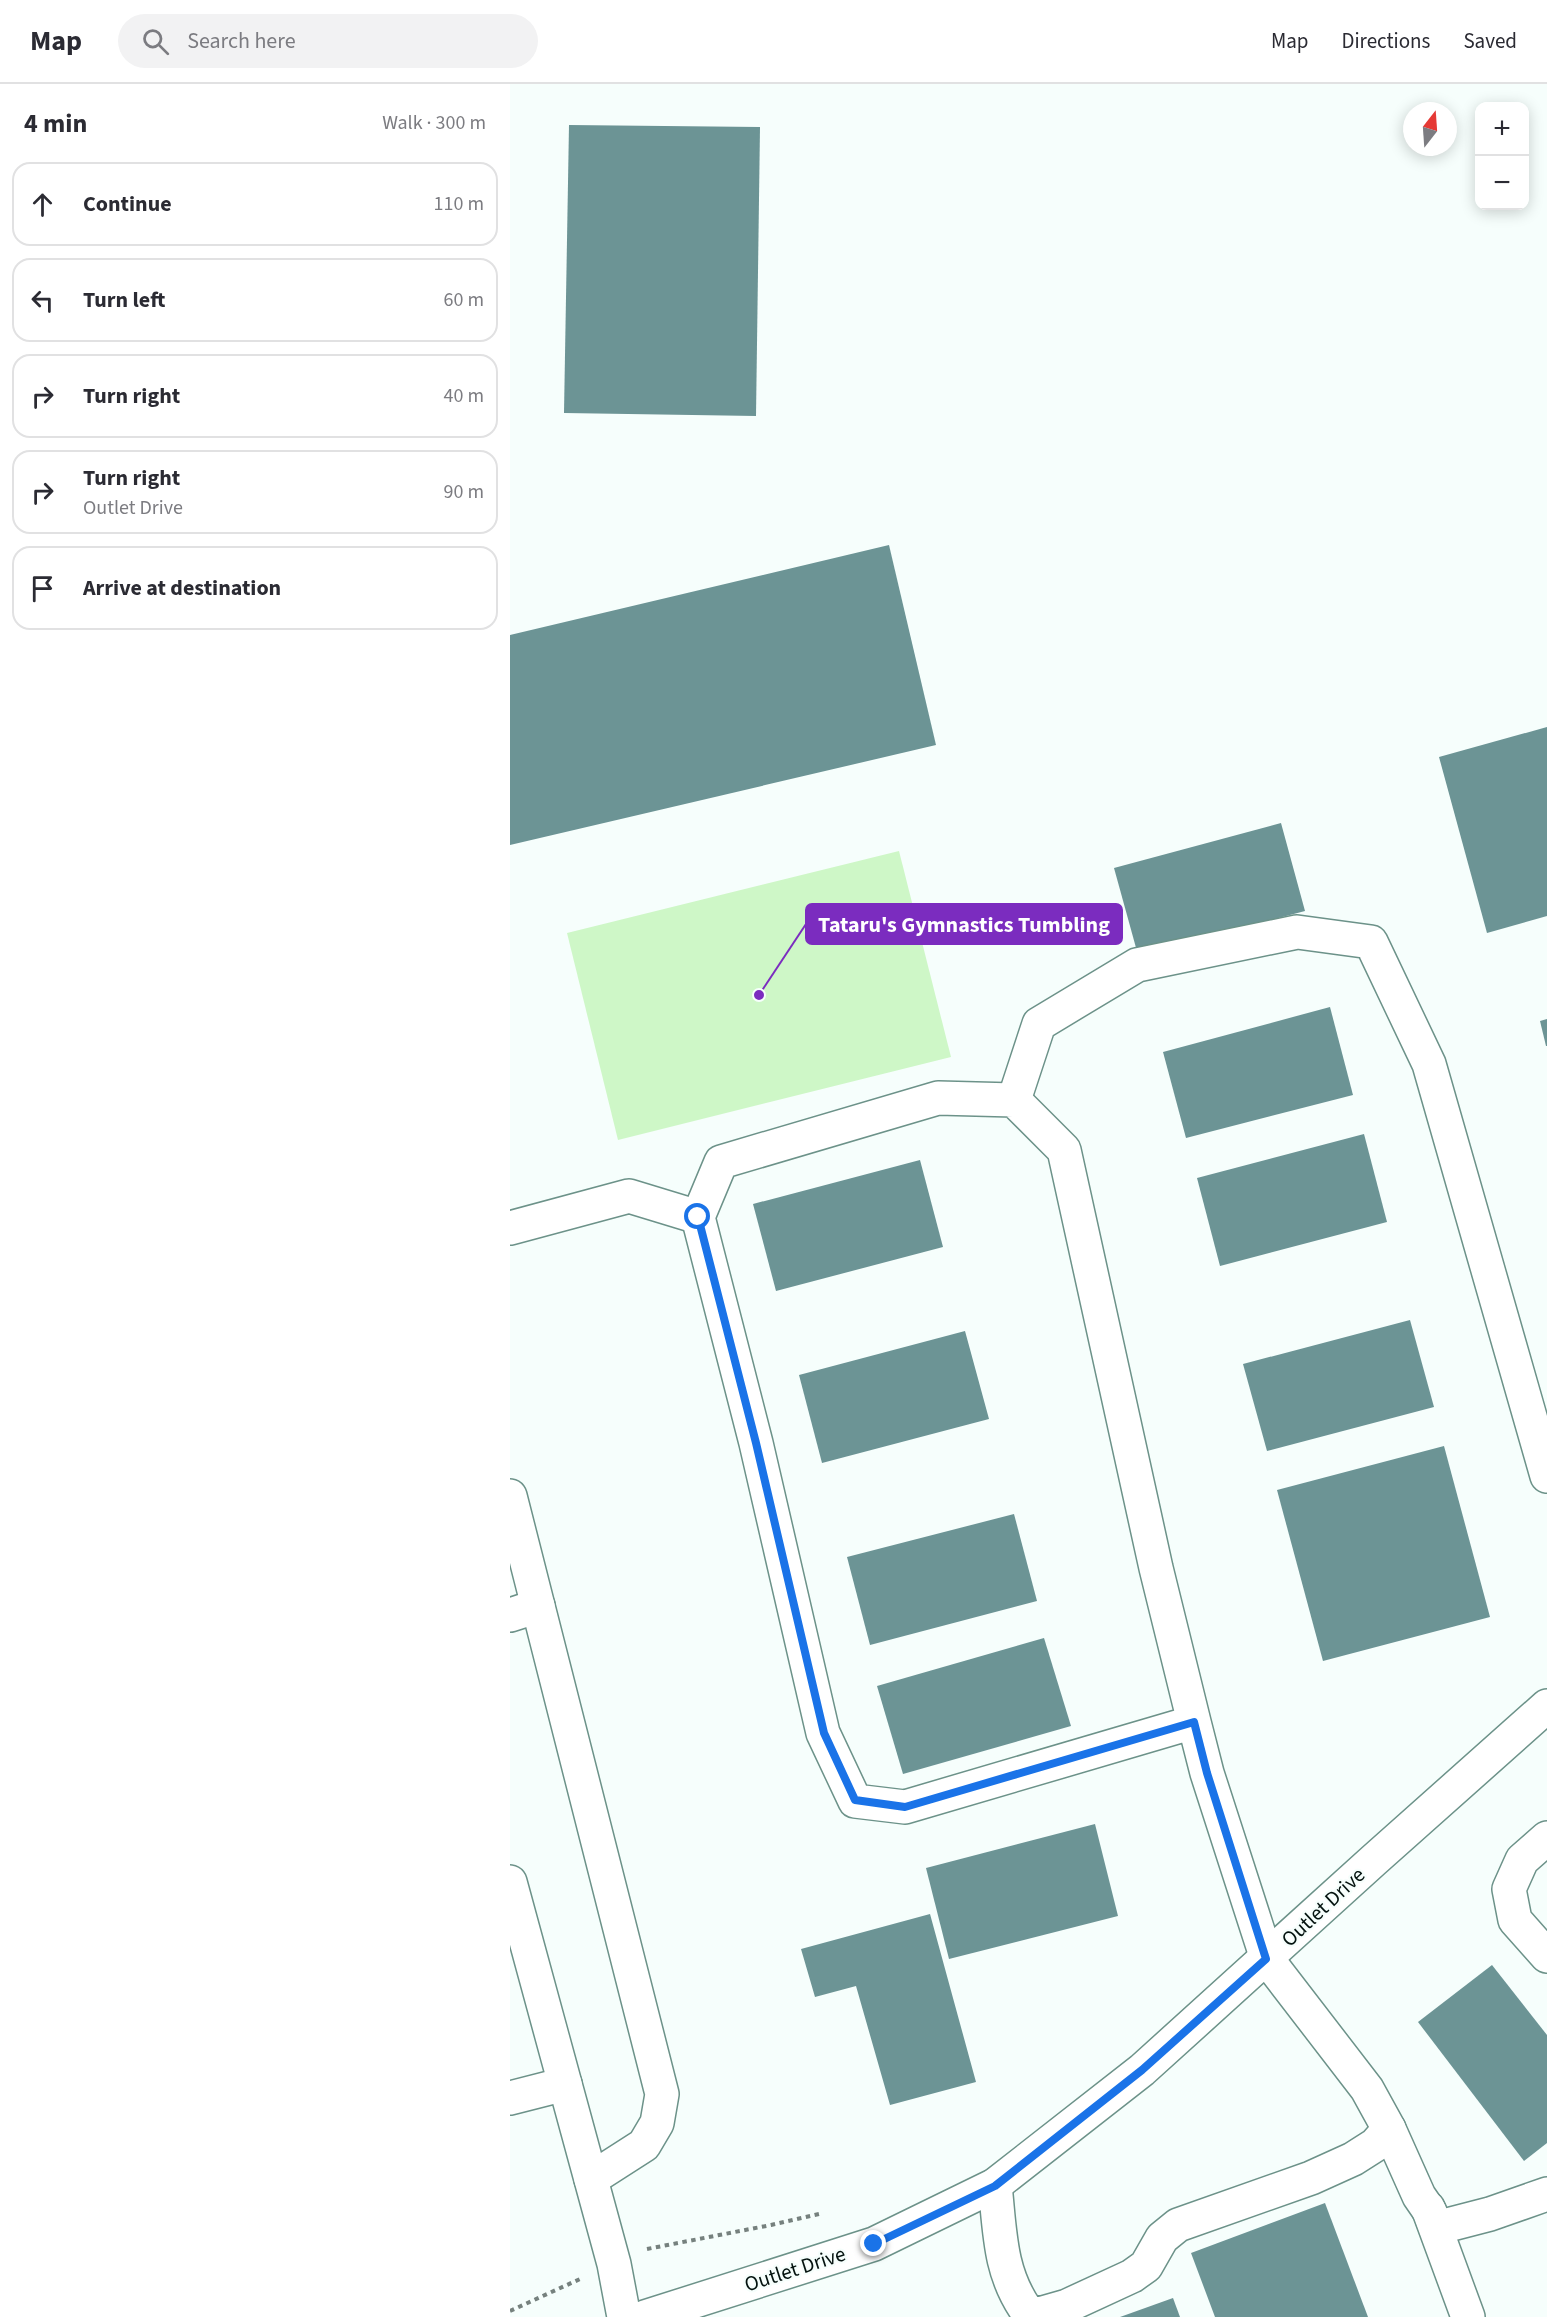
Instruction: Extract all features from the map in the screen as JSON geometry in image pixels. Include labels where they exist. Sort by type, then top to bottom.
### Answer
[{"type":"street","points":[[1014,1100],[1039,1024],[1137,964],[1297,932],[1371,942],[1428,1064],[1547,1476]]},
{"type":"street","points":[[1194,1722],[905,1807],[855,1800],[824,1733],[756,1443],[698,1217],[721,1162],[938,1098],[1014,1100],[1064,1150],[1151,1546],[1194,1722],[1207,1773],[1266,1959],[1367,2088],[1432,2218],[1468,2317]]},
{"type":"street","points":[[510,1228],[629,1197],[698,1217]]},
{"type":"street","points":[[510,1496],[524,1611],[662,2094],[657,2123],[644,2145],[591,2179]]},
{"type":"street","name":"Outlet Drive","points":[[645,2317],[874,2244],[995,2186],[1142,2070],[1547,1706]]},
{"type":"street","points":[[1547,1838],[1522,1860],[1509,1889],[1515,1920],[1547,1956]]},
{"type":"street","points":[[510,1882],[614,2264],[624,2317]]},
{"type":"street","points":[[510,2098],[565,2084]]},
{"type":"street","points":[[995,2186],[1004,2266],[1017,2298],[1026,2310],[1039,2314],[1067,2306],[1132,2277],[1146,2266],[1161,2238],[1178,2225],[1311,2178],[1353,2159],[1375,2145],[1389,2128]]},
{"type":"street","points":[[1432,2218],[1490,2214],[1547,2194]]},
{"type":"path","points":[[510,2311],[652,2247],[819,2214]]},
{"type":"green space","points":[[899,851],[951,1057],[618,1140],[567,933]]},
{"type":"building","points":[[569,125],[760,127],[756,416],[564,413]]},
{"type":"building","points":[[889,545],[936,745],[510,845],[510,635]]},
{"type":"building","points":[[1547,727],[1547,916],[1487,933],[1439,757]]},
{"type":"building","points":[[1281,823],[1305,911],[1138,955],[1114,868]]},
{"type":"building","points":[[1330,1007],[1353,1095],[1186,1138],[1163,1052]]},
{"type":"building","points":[[1547,1019],[1547,1046],[1546,1046],[1540,1021]]},
{"type":"building","points":[[1364,1134],[1387,1222],[1220,1266],[1197,1178]]},
{"type":"building","points":[[920,1160],[943,1247],[776,1291],[753,1204]]},
{"type":"building","points":[[1410,1320],[1434,1407],[1267,1451],[1243,1364]]},
{"type":"building","points":[[965,1331],[989,1419],[822,1463],[799,1375]]},
{"type":"building","points":[[1444,1446],[1490,1617],[1323,1661],[1277,1490]]},
{"type":"building","points":[[1014,1514],[1037,1601],[870,1645],[847,1557]]},
{"type":"building","points":[[1044,1638],[1071,1726],[903,1774],[877,1686]]},
{"type":"building","points":[[1095,1824],[1118,1916],[949,1959],[926,1868]]},
{"type":"building","points":[[930,1914],[976,2082],[890,2105],[856,1986],[815,1997],[801,1949]]},
{"type":"building","points":[[1492,1965],[1547,2035],[1547,2143],[1524,2161],[1418,2022]]},
{"type":"building","points":[[1325,2203],[1368,2317],[1215,2317],[1191,2253]]},
{"type":"building","points":[[1173,2298],[1180,2317],[1120,2317]]},
{"type":"place","name":"Tataru's Gymnastics Tumbling","points":[[759,995]]},
{"type":"route","points":[[698,1217],[756,1443],[824,1733],[855,1800],[905,1807],[1194,1722],[1207,1773],[1266,1959],[1142,2070],[995,2186],[874,2244]]}]
